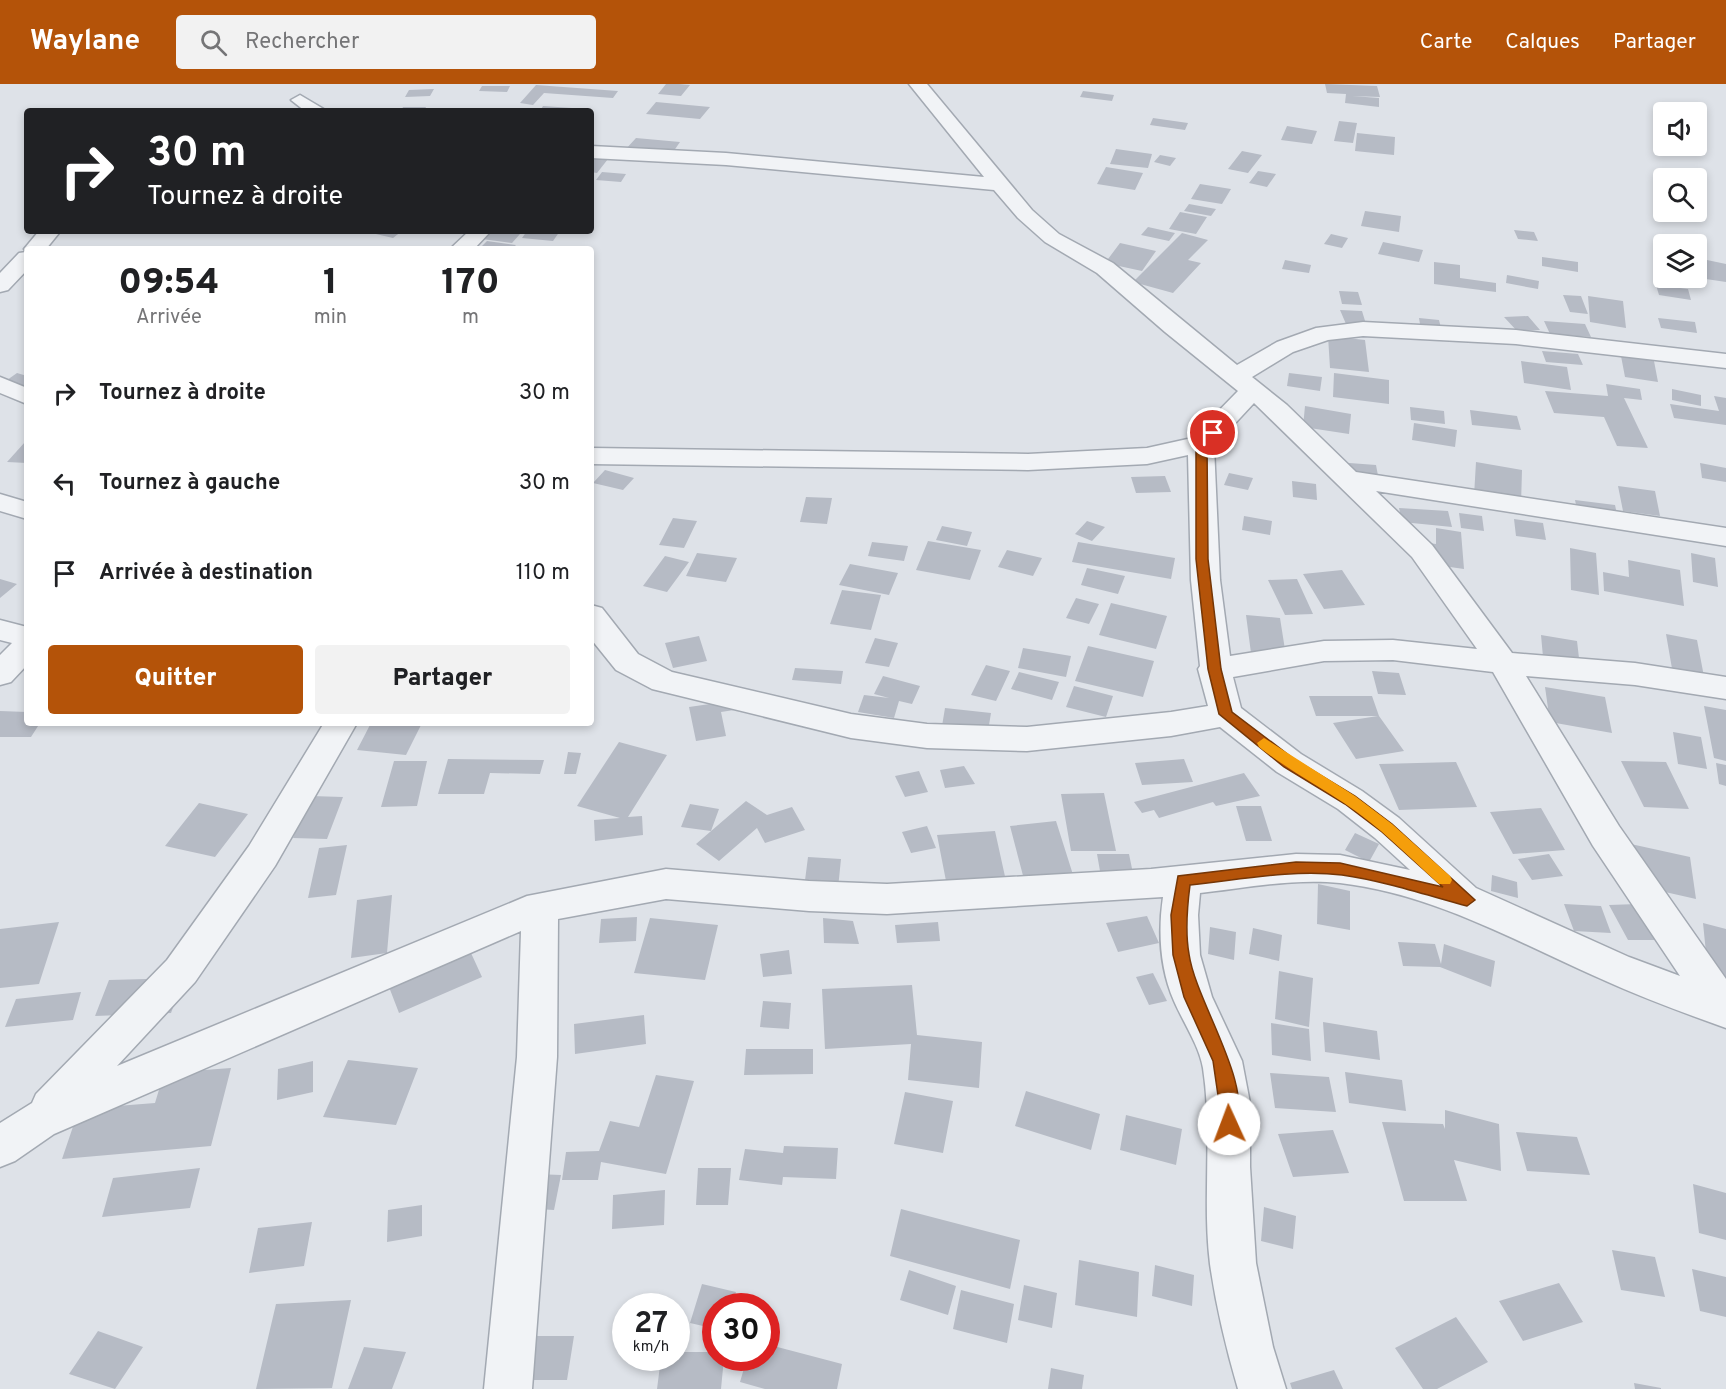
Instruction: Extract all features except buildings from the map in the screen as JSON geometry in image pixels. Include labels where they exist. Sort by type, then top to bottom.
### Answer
[{"type":"street","points":[[918,84],[1025,214],[1052,238],[1105,268],[1278,410],[1422,551],[1503,663],[1606,836],[1725,1010]]},
{"type":"street","points":[[300,100],[313,108]]},
{"type":"street","points":[[594,152],[715,158],[998,184]]},
{"type":"street","points":[[464,246],[478,234]]},
{"type":"street","points":[[0,285],[24,261]]},
{"type":"street","points":[[594,456],[1028,462],[1147,456],[1201,444],[1225,422],[1244,383],[1285,347],[1324,333],[1363,329],[1516,337],[1726,361]]},
{"type":"street","points":[[0,384],[24,396]]},
{"type":"street","points":[[1201,444],[1202,559],[1214,669],[1226,714],[1289,763],[1350,800],[1387,828],[1467,900]]},
{"type":"street","points":[[1345,478],[1726,537]]},
{"type":"street","points":[[0,502],[24,510]]},
{"type":"street","points":[[594,622],[627,662],[663,681],[851,726],[927,736],[1026,739],[1171,724],[1226,714]]},
{"type":"street","points":[[0,630],[24,636]]},
{"type":"street","points":[[0,674],[24,650]]},
{"type":"street","points":[[1214,669],[1324,651],[1393,651],[1635,674],[1726,688]]},
{"type":"street","points":[[39,1120],[181,971],[262,856],[339,726]]},
{"type":"street","points":[[0,1147],[39,1120],[201,1049],[540,907],[666,884],[809,896],[887,899],[1183,880],[1296,868],[1340,869],[1467,900],[1615,968],[1725,1010]]},
{"type":"street","points":[[1183,880],[1179,915],[1181,955],[1192,997],[1222,1061],[1229,1102],[1228,1167],[1233,1263],[1249,1347],[1262,1389]]},
{"type":"street","points":[[508,1389],[537,1057],[540,907]]},
{"type":"slow traffic","points":[[1264,743],[1289,763],[1350,800],[1387,828],[1444,880]]},
{"type":"route","points":[[1213,433],[1201,444],[1202,559],[1214,669],[1226,714],[1289,763],[1350,800],[1387,828],[1467,900],[1340,869],[1296,868],[1183,880],[1179,915],[1181,955],[1192,997],[1222,1061],[1229,1102],[1229,1124]]}]
